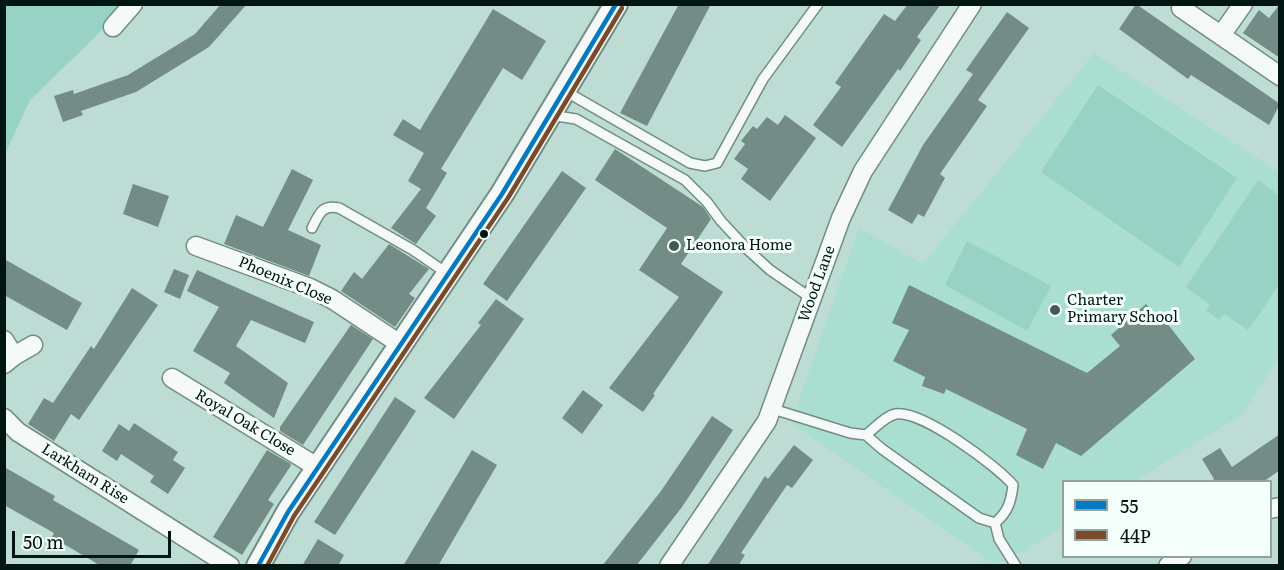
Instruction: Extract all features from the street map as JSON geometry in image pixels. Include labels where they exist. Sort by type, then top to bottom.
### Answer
[{"type":"street","points":[[113,27],[133,4]]},
{"type":"street","points":[[258,566],[317,467],[448,274],[550,115],[616,4]]},
{"type":"street","name":"Wood Lane","points":[[669,566],[773,409],[841,218],[862,171],[972,4]]},
{"type":"street","points":[[1222,34],[1243,4]]},
{"type":"street","points":[[1181,8],[1280,76]]},
{"type":"street","name":"Phoenix Close","points":[[196,246],[310,288],[332,299],[400,344]]},
{"type":"street","points":[[8,353],[33,345]]},
{"type":"street","name":"Royal Oak Close","points":[[172,378],[317,467]]},
{"type":"street","name":"Larkham Rise","points":[[4,418],[18,432],[230,566]]},
{"type":"lane","points":[[565,91],[690,163],[705,166],[717,163],[763,80],[818,4]]},
{"type":"lane","points":[[550,115],[576,119],[685,180],[707,201],[721,221],[747,249],[770,270],[812,298]]},
{"type":"lane","points":[[312,228],[322,209],[330,206],[339,208],[413,250],[448,274]]},
{"type":"lane","points":[[773,409],[850,433],[866,435],[978,518],[994,523]]},
{"type":"lane","points":[[866,435],[887,418],[904,414],[939,429],[964,445],[1003,473],[1013,485],[1005,514],[994,523]]},
{"type":"lane","points":[[994,523],[999,539],[1016,566]]},
{"type":"shaded area","points":[[5,5],[124,5],[94,38],[30,100],[5,154]]},
{"type":"shaded area","name":"Charter Primary School","points":[[1094,53],[1279,172],[1279,357],[1243,414],[1137,480],[1062,480],[1062,528],[1026,550],[994,564],[791,423],[859,228],[923,264]]},
{"type":"shaded area","points":[[1098,85],[1237,178],[1179,267],[1041,172]]},
{"type":"shaded area","points":[[1258,180],[1279,195],[1279,285],[1248,330],[1224,314],[1219,320],[1206,310],[1210,305],[1186,287]]},
{"type":"shaded area","points":[[967,241],[1051,286],[1027,331],[945,285]]},
{"type":"building","points":[[221,4],[247,4],[209,47],[136,92],[81,111],[83,115],[63,122],[54,96],[73,90],[74,94],[128,75],[195,34]]},
{"type":"building","points":[[679,4],[711,4],[647,126],[620,113]]},
{"type":"building","points":[[908,4],[941,4],[917,37],[921,40],[900,71],[898,69],[842,147],[813,125],[841,87],[835,83],[884,14],[895,21]]},
{"type":"building","points":[[1136,4],[1280,104],[1269,125],[1191,75],[1188,79],[1119,29]]},
{"type":"building","points":[[1280,4],[1280,58],[1243,33],[1259,10],[1269,18]]},
{"type":"building","points":[[493,9],[546,41],[522,80],[503,68],[441,169],[447,173],[426,208],[436,216],[416,244],[391,228],[421,189],[408,181],[424,153],[393,135],[403,119],[420,130]]},
{"type":"building","points":[[1007,12],[1029,28],[978,100],[987,106],[940,174],[945,178],[924,217],[918,214],[912,224],[888,210],[923,145],[973,74],[966,70]]},
{"type":"building","points":[[785,115],[816,138],[770,201],[741,179],[748,169],[734,159],[745,144],[741,141],[753,126],[757,129],[767,117],[778,125]]},
{"type":"building","name":"Leonora Home","points":[[615,149],[703,207],[711,219],[681,264],[723,292],[643,412],[609,388],[679,297],[639,270],[667,228],[595,180]]},
{"type":"building","points":[[292,169],[313,180],[288,230],[321,245],[309,276],[224,244],[236,215],[263,227]]},
{"type":"building","points":[[562,171],[586,188],[507,301],[483,284]]},
{"type":"building","points":[[133,184],[169,196],[158,227],[123,214]]},
{"type":"building","points":[[389,244],[429,269],[409,294],[415,298],[395,327],[341,291],[354,272],[362,279]]},
{"type":"building","points":[[4,259],[82,303],[67,330],[4,295]]},
{"type":"building","points":[[174,269],[189,275],[180,299],[164,292]]},
{"type":"building","points":[[197,270],[314,322],[305,343],[251,320],[236,346],[288,383],[274,418],[224,383],[230,373],[193,351],[219,307],[187,291]]},
{"type":"building","points":[[909,285],[1087,373],[1120,346],[1111,335],[1146,304],[1156,316],[1159,313],[1195,359],[1081,456],[1056,443],[1043,469],[1016,455],[1027,429],[946,389],[944,394],[922,386],[925,377],[893,361],[909,330],[892,323]]},
{"type":"building","points":[[132,288],[158,305],[79,420],[71,414],[54,441],[28,424],[44,398],[53,403],[91,346],[94,349]]},
{"type":"building","points":[[496,299],[524,319],[454,419],[424,398],[481,325],[478,323]]},
{"type":"building","points":[[351,325],[373,339],[303,445],[280,431],[280,427]]},
{"type":"building","points":[[583,390],[603,405],[582,434],[562,418]]},
{"type":"building","points":[[395,397],[416,411],[335,535],[314,522]]},
{"type":"building","points":[[712,416],[733,430],[682,507],[636,566],[602,566],[661,491]]},
{"type":"building","points":[[134,423],[178,452],[173,460],[185,468],[168,494],[150,482],[154,476],[121,454],[117,461],[102,451],[119,424],[129,431]]},
{"type":"building","points":[[1280,434],[1280,470],[1266,480],[1213,480],[1202,459],[1220,448],[1232,467]]},
{"type":"building","points":[[794,445],[813,460],[792,488],[787,485],[741,553],[745,555],[738,566],[707,566],[765,476],[768,479]]},
{"type":"building","points":[[267,450],[291,464],[268,500],[274,504],[242,555],[213,537]]},
{"type":"building","points":[[472,450],[497,465],[438,566],[403,566]]},
{"type":"building","points":[[4,467],[55,496],[53,500],[139,550],[130,566],[101,566],[52,537],[54,533],[4,505]]},
{"type":"building","points":[[318,539],[344,555],[338,566],[302,566]]},
{"type":"transit line","name":"55","points":[[258,566],[288,512],[502,194],[616,4]]},
{"type":"transit line","name":"44P","points":[[267,566],[294,516],[508,198],[622,8]]},
{"type":"place","name":"Leonora Home","points":[[674,246]]},
{"type":"place","name":"Charter Primary School","points":[[1055,310]]}]
